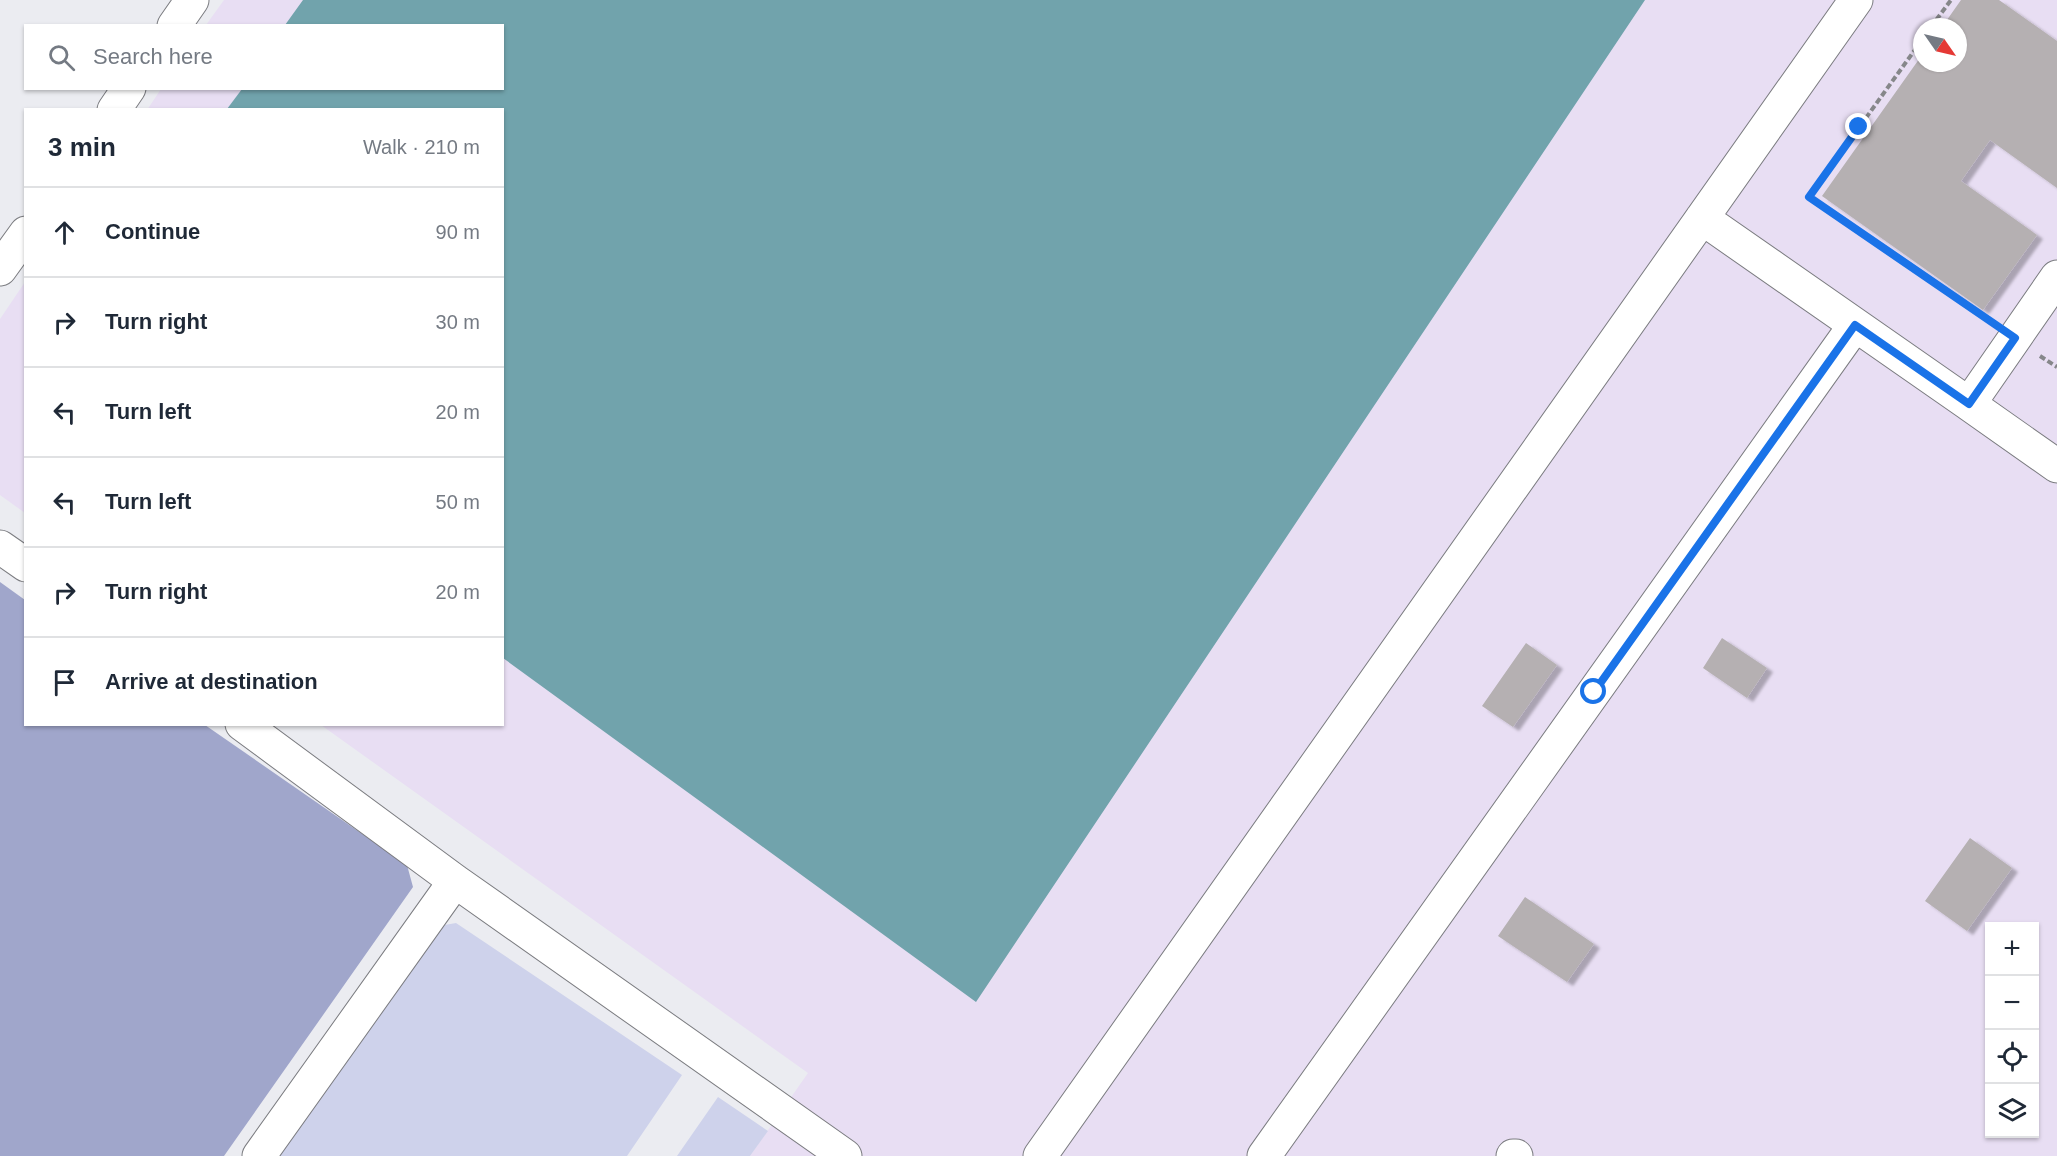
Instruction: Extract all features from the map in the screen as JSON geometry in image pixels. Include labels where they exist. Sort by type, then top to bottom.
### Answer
[{"type":"lane","points":[[175,24],[192,0]]},
{"type":"lane","points":[[1040,1156],[1856,0]]},
{"type":"lane","points":[[115,108],[128,90]]},
{"type":"lane","points":[[1702,219],[2057,466]]},
{"type":"lane","points":[[0,269],[24,236]]},
{"type":"lane","points":[[1969,404],[2057,277]]},
{"type":"lane","points":[[1264,1156],[1855,325]]},
{"type":"lane","points":[[0,547],[24,564]]},
{"type":"lane","points":[[245,726],[455,881],[845,1156]]},
{"type":"lane","points":[[259,1156],[455,881]]},
{"type":"path","points":[[1938,18],[1951,0]]},
{"type":"path","points":[[1913,53],[1809,197],[2057,367]]},
{"type":"shaded area","points":[[224,0],[2057,0],[2057,1156],[750,1156],[808,1073],[322,726],[504,726],[504,108],[148,108],[160,90],[504,90],[504,24],[207,24]]},
{"type":"shaded area","points":[[303,0],[1645,0],[976,1002],[504,659],[504,108],[228,108],[241,90],[504,90],[504,24],[286,24]]},
{"type":"shaded area","points":[[24,283],[24,512],[0,495],[0,319]]},
{"type":"shaded area","points":[[0,582],[24,599],[24,726],[206,726],[407,865],[413,887],[224,1156],[0,1156]]},
{"type":"shaded area","points":[[456,923],[682,1075],[627,1156],[276,1156],[439,926]]},
{"type":"shaded area","points":[[718,1097],[768,1131],[750,1156],[677,1156]]},
{"type":"building","points":[[1961,0],[1999,0],[2057,41],[2057,188],[1990,140],[1961,181],[2037,235],[1983,310],[1822,196],[1913,68],[1913,72],[1967,72],[1967,18],[1948,18]]},
{"type":"building","points":[[1722,638],[1767,668],[1747,698],[1703,668]]},
{"type":"building","points":[[1526,643],[1557,665],[1513,727],[1482,706]]},
{"type":"building","points":[[1970,838],[2012,868],[1967,931],[1925,901]]},
{"type":"building","points":[[1525,897],[1594,944],[1567,982],[1498,936]]},
{"type":"route","points":[[1594,692],[1855,325],[1969,404],[2015,338],[1809,197],[1859,127]]}]
